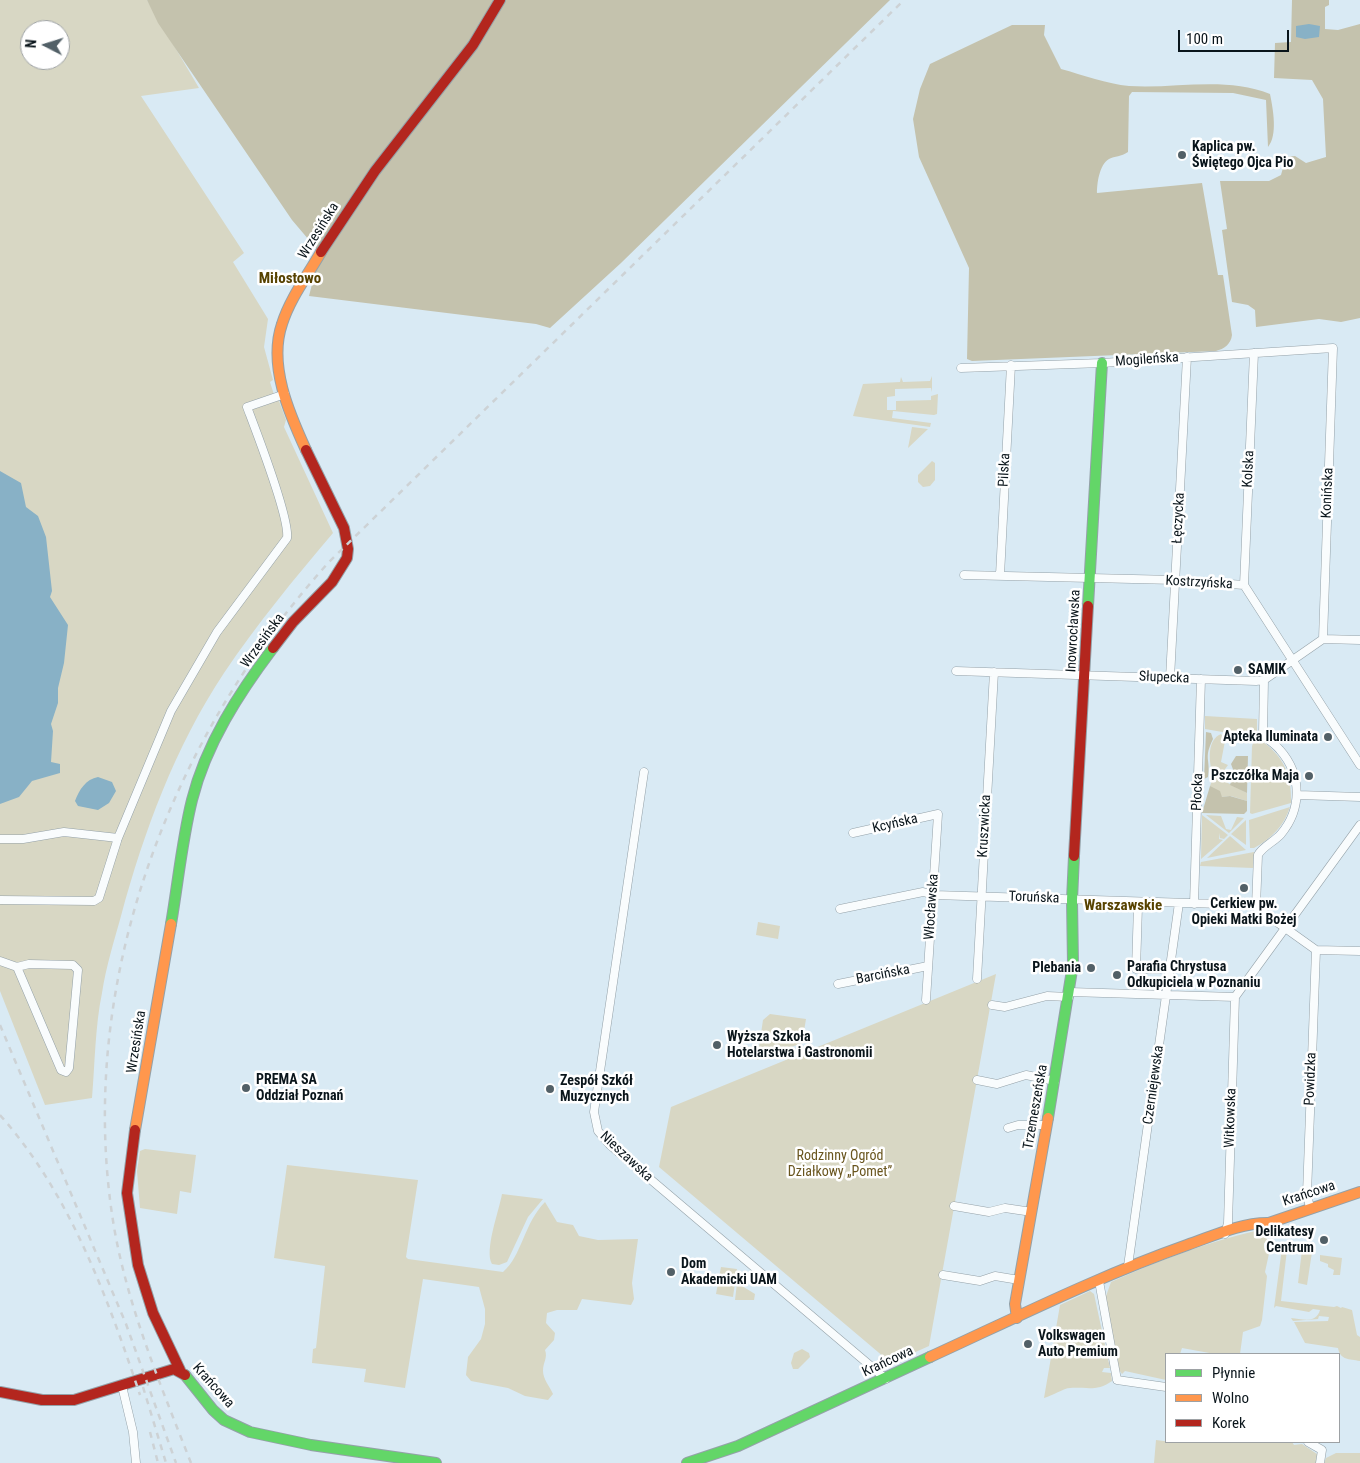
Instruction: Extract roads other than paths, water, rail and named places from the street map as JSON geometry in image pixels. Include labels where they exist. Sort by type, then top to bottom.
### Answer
[{"type":"street","name":"Wrzesińska","points":[[180,1370],[153,1313],[140,1272],[127,1192],[132,1151],[192,800],[197,782],[208,758],[240,696],[292,624],[344,566],[348,553],[346,534],[317,475],[285,394],[278,356],[279,334],[293,299],[353,201],[484,30],[500,0]]},
{"type":"street","name":"Mogileńska","points":[[961,368],[1102,363],[1333,348]]},
{"type":"street","name":"Konińska","points":[[1323,639],[1333,348]]},
{"type":"street","name":"Kolska","points":[[1244,585],[1254,352]]},
{"type":"street","name":"Łęczycka","points":[[1170,678],[1188,357]]},
{"type":"street","name":"Inowrocławska","points":[[1072,900],[1102,363]]},
{"type":"street","name":"Pilska","points":[[1000,575],[1010,365]]},
{"type":"street","points":[[0,900],[97,900],[118,838],[171,711],[204,652],[287,538],[287,528],[280,503],[247,406],[285,394]]},
{"type":"street","name":"Kostrzyńska","points":[[964,575],[1175,580],[1244,585],[1360,765]]},
{"type":"street","points":[[1360,640],[1323,639],[1264,680],[1262,735],[1280,749],[1287,760],[1295,775],[1298,795],[1289,824],[1276,840],[1258,855],[1256,906],[1316,950],[1360,951]]},
{"type":"street","name":"Słupecka","points":[[956,671],[1264,680]]},
{"type":"street","name":"Kruszwicka","points":[[977,979],[994,672]]},
{"type":"street","name":"Płocka","points":[[1194,904],[1202,679]]},
{"type":"street","name":"Nieszawska","points":[[644,772],[594,1112],[596,1128],[610,1146],[886,1379]]},
{"type":"street","points":[[1298,795],[1360,797]]},
{"type":"street","name":"Kcyńska","points":[[853,833],[938,814]]},
{"type":"street","name":"Włocławska","points":[[926,1000],[938,814]]},
{"type":"street","points":[[992,1005],[1005,1006],[1047,996],[1069,994],[1235,997],[1360,825]]},
{"type":"street","points":[[0,839],[23,839],[64,832],[118,838]]},
{"type":"street","name":"Toruńska","points":[[840,909],[923,892],[934,895],[1256,906]]},
{"type":"street","name":"Trzemeszeńska","points":[[1018,1318],[1015,1304],[1055,1080],[1073,964],[1072,900]]},
{"type":"street","name":"Czerniejewska","points":[[1128,1266],[1179,902]]},
{"type":"street","points":[[1138,906],[1136,968],[1160,969]]},
{"type":"street","name":"Powidzka","points":[[1310,1208],[1307,1194],[1316,950]]},
{"type":"street","points":[[0,961],[16,967],[30,964],[73,965],[78,970],[69,1068],[66,1072],[60,1070],[16,967]]},
{"type":"street","name":"Barcińska","points":[[838,984],[928,966]]},
{"type":"street","name":"Witkowska","points":[[1225,1234],[1235,997]]},
{"type":"street","points":[[978,1080],[997,1084],[1026,1075],[1055,1080]]},
{"type":"street","points":[[1008,1128],[1018,1125],[1046,1125]]},
{"type":"street","name":"Krańcowa","points":[[687,1463],[726,1451],[1099,1281],[1128,1266],[1253,1223],[1267,1223],[1360,1192]]},
{"type":"street","points":[[1342,1198],[1360,1199]]},
{"type":"street","points":[[954,1206],[989,1212],[1006,1208],[1032,1212]]},
{"type":"street","points":[[943,1275],[980,1281],[996,1276],[1019,1280]]},
{"type":"street","points":[[1099,1281],[1117,1380],[1165,1387]]},
{"type":"street","name":"Krańcowa","points":[[0,1392],[42,1400],[68,1401],[122,1386],[170,1369],[180,1370],[191,1380],[213,1410],[224,1420],[250,1432],[311,1445],[436,1463]]},
{"type":"street","points":[[122,1386],[132,1432],[136,1463]]},
{"type":"street","points":[[1310,1443],[1322,1450],[1320,1463]]},
{"type":"water","points":[[1309,24],[1320,26],[1319,37],[1305,39],[1296,37],[1296,26]]},
{"type":"water","points":[[0,471],[21,483],[26,507],[38,516],[46,537],[52,591],[50,597],[68,625],[64,663],[58,688],[58,703],[51,724],[53,731],[51,762],[60,764],[60,773],[32,781],[19,797],[0,804]]},
{"type":"water","points":[[98,777],[112,782],[116,791],[109,803],[98,810],[78,806],[75,801],[81,789],[90,780]]},
{"type":"railway","points":[[191,1463],[137,1317],[120,1257],[114,1227],[105,1137],[108,1047],[122,958],[146,871],[180,787],[222,707],[272,632],[329,562],[904,0]]},
{"type":"railway","points":[[0,1025],[126,1324],[176,1463]]},
{"type":"railway","points":[[0,1115],[25,1146],[47,1178],[66,1212],[100,1284],[140,1395]]},
{"type":"railway","points":[[143,1387],[166,1463]]},
{"type":"railway","points":[[150,1432],[158,1463]]},
{"type":"place","name":"Kaplica pw. Świętego Ojca Pio","points":[[1182,155]]},
{"type":"place","name":"SAMIK","points":[[1238,670]]},
{"type":"place","name":"Apteka Iluminata","points":[[1328,737]]},
{"type":"place","name":"Pszczółka Maja","points":[[1309,776]]},
{"type":"place","name":"Cerkiew pw. Opieki Matki Bożej","points":[[1244,888]]},
{"type":"place","name":"Plebania","points":[[1091,968]]},
{"type":"place","name":"Parafia Chrystusa Odkupiciela w Poznaniu","points":[[1117,975]]},
{"type":"place","name":"Wyższa Szkoła Hotelarstwa i Gastronomii","points":[[717,1045]]},
{"type":"place","name":"PREMA SA Oddział Poznań","points":[[246,1088]]},
{"type":"place","name":"Zespół Szkół Muzycznych","points":[[550,1089]]},
{"type":"place","name":"Delikatesy Centrum","points":[[1324,1240]]},
{"type":"place","name":"Dom Akademicki UAM","points":[[671,1272]]},
{"type":"place","name":"Volkswagen Auto Premium","points":[[1028,1344]]},
{"type":"district","name":"Miłostowo","points":[[290,279]]},
{"type":"district","name":"Warszawskie","points":[[1123,906]]},
{"type":"park label","name":"Rodzinny Ogród Działkowy „Pomet”","points":[[840,1164]]}]
